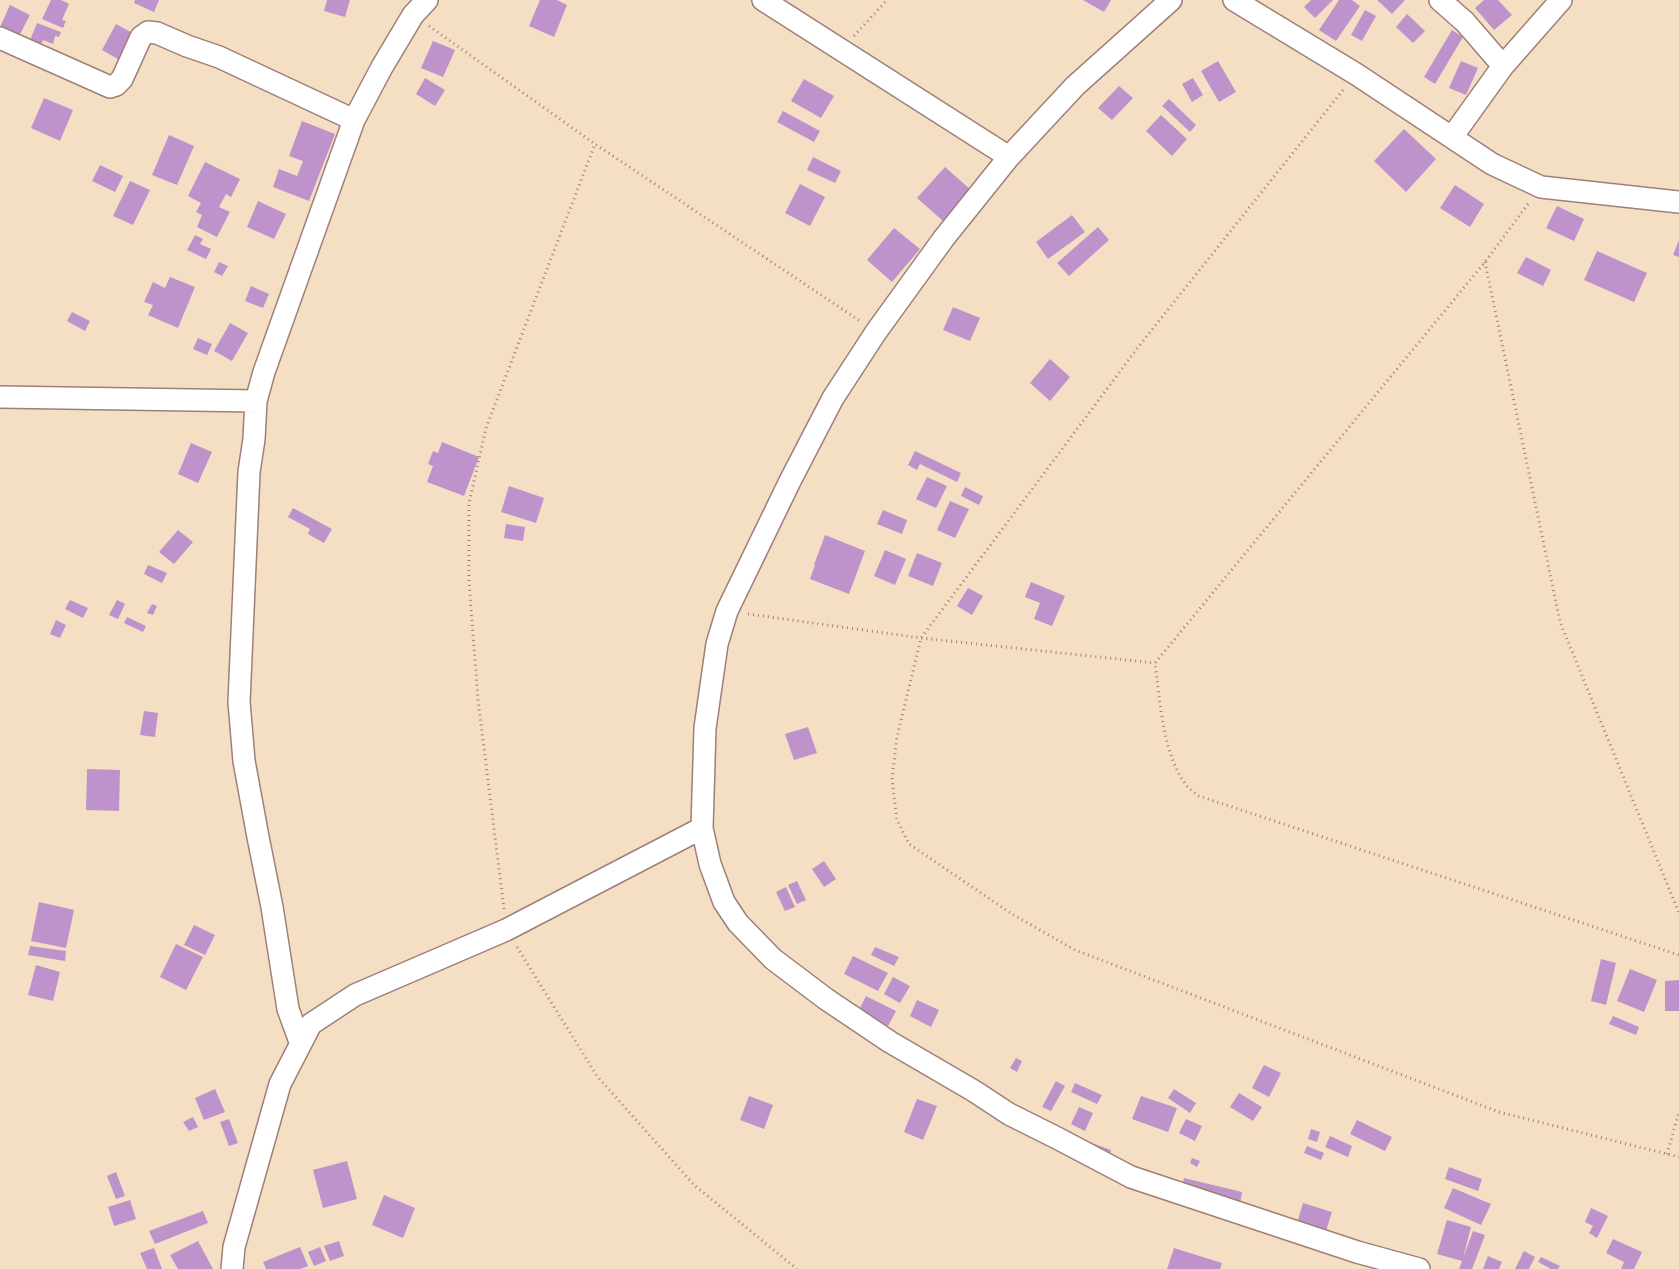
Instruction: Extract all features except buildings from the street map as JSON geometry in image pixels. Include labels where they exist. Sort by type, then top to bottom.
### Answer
[{"type":"street","points":[[763,0],[1010,157]]},
{"type":"street","points":[[1171,0],[1075,86],[1010,157],[944,238],[876,332],[833,398],[790,481],[727,611],[717,644],[705,728],[702,828],[710,864],[724,902],[738,923],[773,959],[826,999],[890,1042],[974,1091],[1009,1114],[1059,1138],[1131,1177],[1357,1252],[1419,1269]]},
{"type":"street","points":[[1234,0],[1356,74],[1492,164],[1541,187],[1679,202]]},
{"type":"street","points":[[1440,0],[1465,22],[1503,66]]},
{"type":"street","points":[[1452,137],[1503,66],[1562,0]]},
{"type":"street","points":[[300,1042],[288,1010],[272,907],[244,761],[239,702],[249,472],[254,439],[256,401],[264,372],[354,120],[420,7]]},
{"type":"street","points":[[0,38],[110,87],[116,85],[122,78],[141,37],[148,32],[157,33],[219,57],[354,120]]},
{"type":"street","points":[[0,397],[256,401]]},
{"type":"street","points":[[232,1269],[234,1247],[280,1084],[300,1042],[311,1024],[355,996],[506,930],[702,828]]},
{"type":"path","points":[[842,50],[887,0]]},
{"type":"path","points":[[420,7],[595,144],[876,332]]},
{"type":"path","points":[[1356,74],[1139,346],[921,638],[897,737],[892,780],[897,820],[909,844],[1012,914],[1075,950],[1499,1112],[1679,1157]]},
{"type":"path","points":[[595,144],[486,428],[469,503],[469,581],[478,700],[506,930],[597,1076],[694,1185],[797,1269]]},
{"type":"path","points":[[1541,187],[1485,262],[1155,663],[1171,755],[1188,787],[1199,796],[1679,955]]},
{"type":"path","points":[[1485,262],[1560,622],[1679,913]]},
{"type":"path","points":[[727,611],[921,638],[1155,663]]},
{"type":"path","points":[[1667,1154],[1679,1112]]}]
